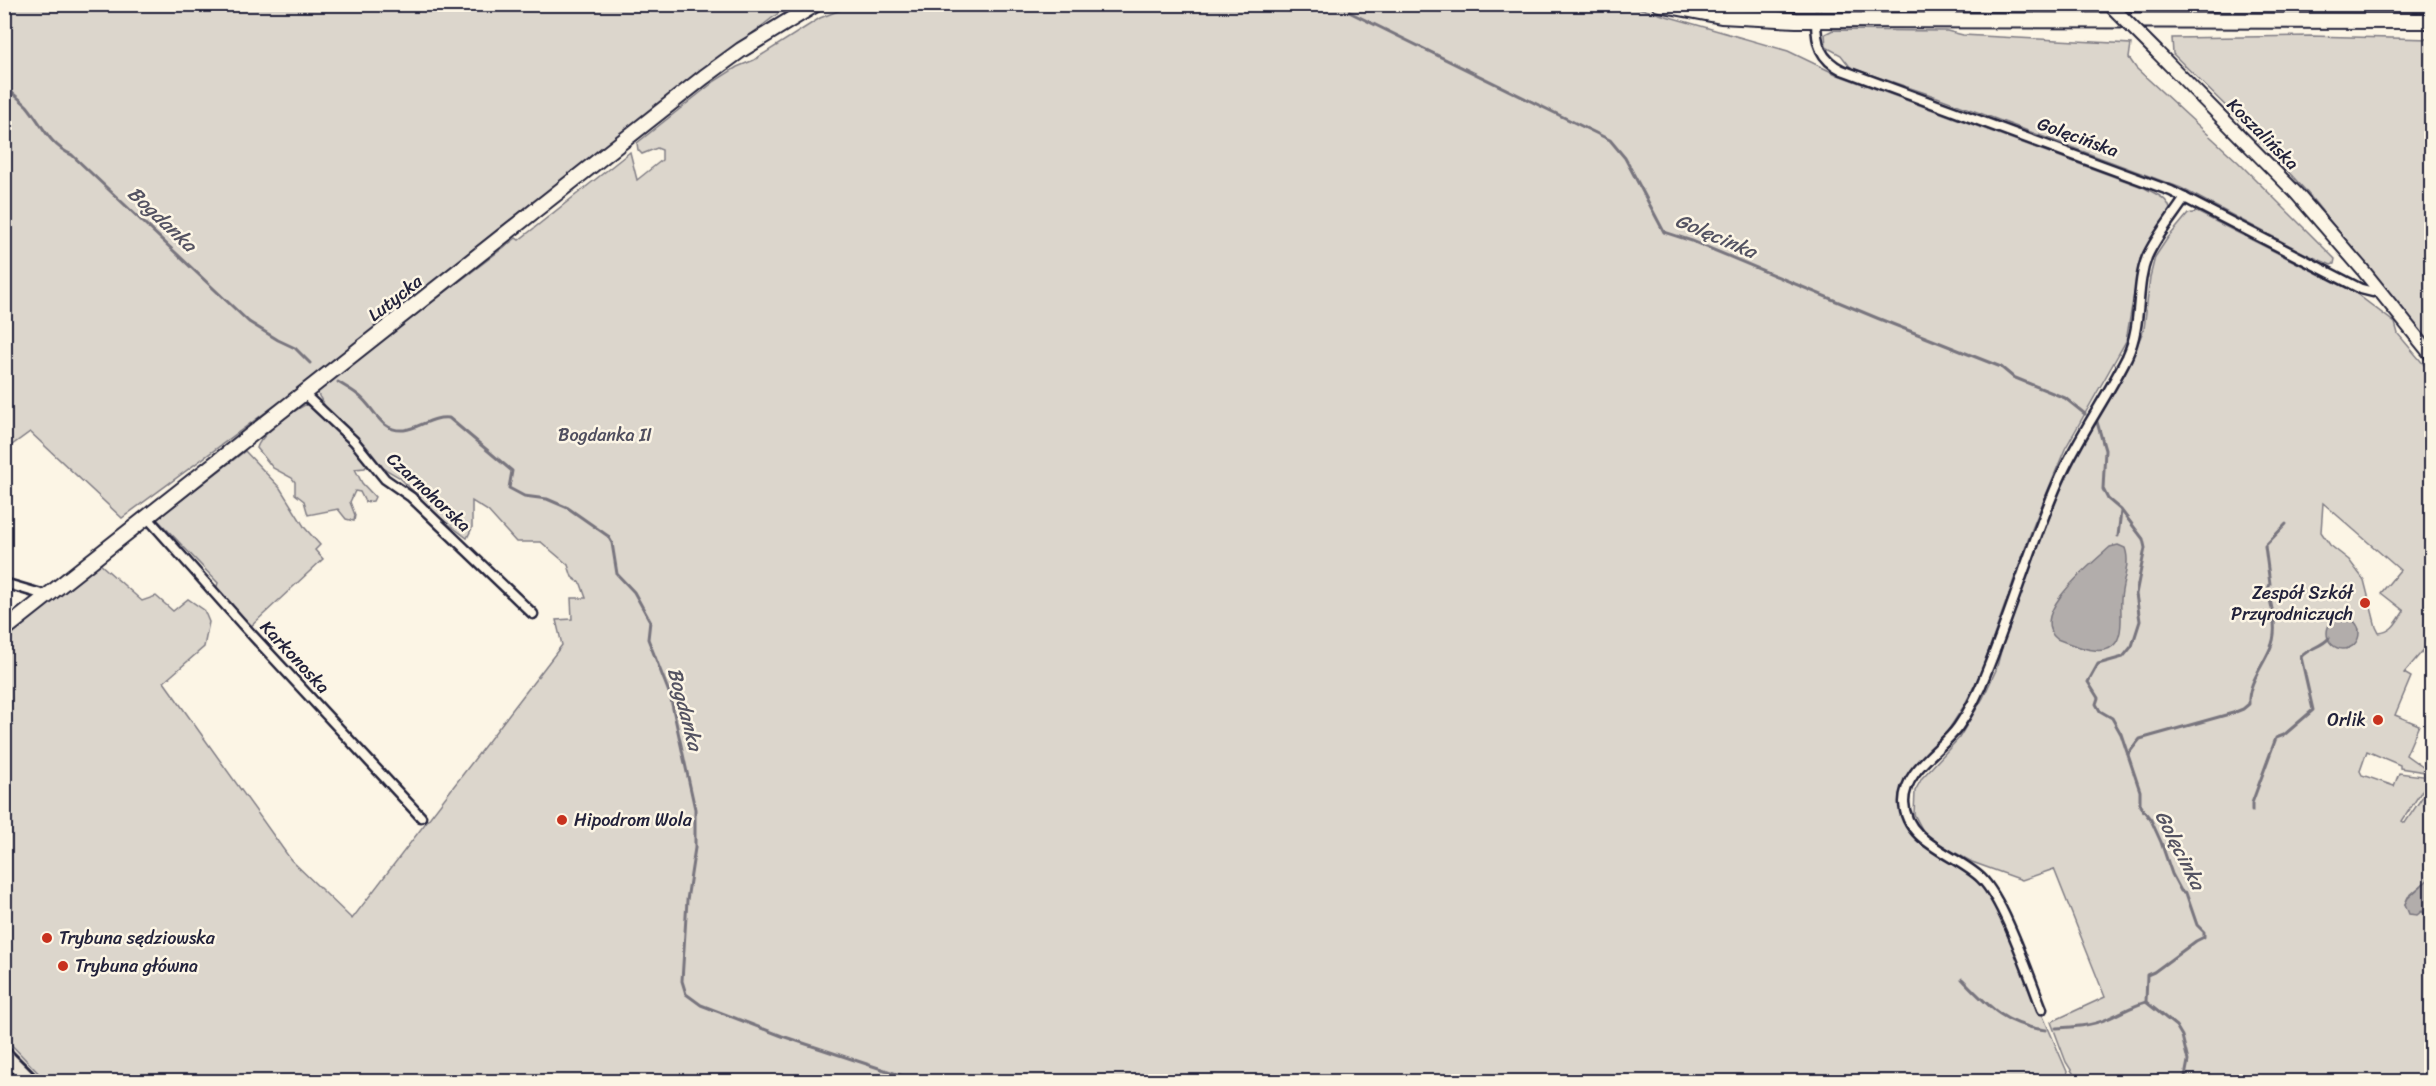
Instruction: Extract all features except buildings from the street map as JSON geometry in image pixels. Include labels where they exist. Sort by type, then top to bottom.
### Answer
[{"type":"main road","name":"Lutycka","points":[[4,630],[704,77],[741,50],[816,4]]},
{"type":"main road","points":[[1659,4],[1694,13],[1733,17],[1816,20],[2432,21]]},
{"type":"street","name":"Koszalińska","points":[[2109,4],[2296,193],[2380,293]]},
{"type":"street","name":"Golęcińska","points":[[1816,20],[1819,50],[1825,60],[1835,67],[2185,198],[2349,282],[2368,291],[2380,293]]},
{"type":"street","points":[[2042,1008],[2004,917],[1984,881],[1969,867],[1921,837],[1908,818],[1904,801],[1907,789],[1920,767],[1948,740],[1976,698],[2059,480],[2084,429],[2127,357],[2136,333],[2147,256],[2185,198]]},
{"type":"street","points":[[2349,282],[2363,282],[2369,278]]},
{"type":"street","points":[[2380,293],[2432,356]]},
{"type":"street","name":"Czarnohorska","points":[[303,393],[354,441],[385,479],[411,497],[533,614]]},
{"type":"street","name":"Karkonoska","points":[[147,517],[251,634],[422,817]]},
{"type":"street","points":[[4,583],[48,596]]},
{"type":"shaded area","points":[[2118,545],[2125,548],[2127,567],[2121,599],[2120,631],[2115,644],[2108,649],[2091,650],[2057,639],[2050,629],[2050,617],[2056,603],[2078,576],[2110,547]]},
{"type":"shaded area","points":[[2343,617],[2354,622],[2359,633],[2354,644],[2343,649],[2332,644],[2327,633],[2332,622]]},
{"type":"shaded area","points":[[2431,877],[2431,925],[2430,919],[2422,911],[2417,915],[2409,914],[2405,904],[2408,898]]},
{"type":"shaded area","points":[[4,1038],[47,1081],[15,1081],[5,1071]]},
{"type":"green space","points":[[4,5],[789,5],[498,229],[315,376],[122,518],[30,432],[5,450]]},
{"type":"green space","name":"Bogdanka II","points":[[853,5],[1628,5],[1788,51],[1838,75],[2145,188],[2163,199],[2170,209],[2140,259],[2126,341],[2065,449],[2032,529],[1981,672],[1964,706],[1947,732],[1927,751],[1912,770],[1901,790],[1900,807],[1905,825],[1922,845],[1970,873],[1993,900],[2071,1081],[47,1082],[5,1038],[5,636],[100,564],[142,601],[156,596],[173,611],[188,599],[204,610],[209,622],[204,647],[164,682],[291,860],[352,919],[562,645],[556,620],[572,619],[571,598],[586,598],[581,584],[572,577],[568,565],[541,542],[516,542],[488,511],[472,501],[472,528],[467,538],[438,516],[399,477],[383,468],[366,446],[326,408],[316,391],[516,238],[519,240],[630,152],[637,180],[662,160],[662,150],[657,148],[642,154],[638,150],[637,143],[715,81],[737,67],[754,60],[820,18]]},
{"type":"green space","points":[[1764,5],[2003,5],[1984,9],[1766,8]]},
{"type":"green space","points":[[2154,9],[2206,10],[2221,13],[2007,15],[2019,10],[2153,12]]},
{"type":"green space","points":[[1833,30],[1947,31],[1963,35],[2131,44],[2129,58],[2136,68],[2238,162],[2335,259],[2334,264],[2331,265],[2304,253],[2181,188],[1937,97],[1851,68],[1841,55],[1826,47],[1825,34]]},
{"type":"green space","points":[[2310,36],[2431,39],[2431,346],[2305,190],[2251,131],[2173,54],[2172,38]]},
{"type":"green space","points":[[2197,212],[2354,292],[2395,323],[2398,334],[2431,373],[2431,641],[2404,673],[2411,677],[2395,715],[2419,725],[2406,755],[2431,773],[2400,768],[2400,765],[2367,751],[2360,771],[2362,775],[2394,786],[2399,773],[2431,777],[2402,821],[2405,823],[2431,784],[2431,877],[2408,897],[2405,904],[2425,913],[2431,925],[2428,1019],[2431,1021],[2431,1081],[2078,1081],[2066,1062],[2051,1022],[2105,997],[2054,869],[2022,880],[1972,862],[1932,840],[1923,831],[1914,814],[1915,791],[1922,778],[1959,738],[1983,698],[1996,670],[2005,636],[2064,479],[2101,408],[2125,373],[2144,329],[2150,277],[2155,257],[2188,214]],"holes":[[[2323,503],[2400,570],[2381,593],[2404,611],[2388,631],[2379,633],[2376,627],[2364,580],[2349,560],[2330,545],[2321,532]],[[2346,617],[2354,621],[2359,629],[2354,645],[2346,649],[2329,638],[2328,629],[2333,621]]]},
{"type":"green space","points":[[305,405],[311,406],[342,433],[369,462],[365,468],[355,469],[362,483],[375,497],[373,501],[365,502],[360,492],[355,491],[350,502],[355,515],[354,521],[346,519],[338,509],[308,515],[304,501],[295,494],[295,482],[292,478],[273,468],[257,448],[270,430]]},
{"type":"green space","points":[[245,451],[280,488],[305,528],[320,545],[315,550],[323,559],[249,628],[216,589],[218,583],[157,519]]},
{"type":"waterway","name":"Golęcinka","points":[[1349,12],[1610,140],[1625,158],[1664,232],[1692,241],[2001,367],[2013,377],[2065,398],[2085,414]]},
{"type":"waterway","name":"Bogdanka","points":[[4,86],[27,106],[57,146],[72,155],[249,322],[295,348],[310,363]]},
{"type":"waterway","name":"Bogdanka","points":[[338,382],[364,400],[383,423],[396,430],[410,429],[437,419],[449,418],[512,471],[509,488],[524,496],[547,499],[568,508],[608,536],[612,543],[617,574],[634,592],[650,621],[648,639],[670,695],[695,809],[695,848],[687,900],[682,981],[686,994],[701,1005],[782,1036],[921,1082]]},
{"type":"waterway","name":"Golęcinka","points":[[2097,422],[2105,450],[2103,489],[2108,499],[2121,510],[2143,539],[2145,548],[2136,594],[2140,621],[2132,646],[2123,657],[2098,664],[2088,682],[2098,698],[2096,704],[2100,711],[2112,718],[2121,734],[2140,791],[2140,806],[2151,820],[2172,874],[2181,891],[2186,893],[2197,925],[2204,932],[2204,937],[2147,975],[2146,1002],[2176,1026],[2182,1036],[2188,1061],[2184,1082]]},
{"type":"waterway","points":[[2118,536],[2121,511]]},
{"type":"waterway","points":[[2128,754],[2140,739],[2233,713],[2249,704],[2251,689],[2274,637],[2265,546],[2286,524]]},
{"type":"waterway","points":[[2252,811],[2252,803],[2276,738],[2284,735],[2313,710],[2301,657],[2329,638]]},
{"type":"waterway","points":[[1962,979],[1980,998],[1999,1013],[2020,1024],[2046,1030]]},
{"type":"waterway","points":[[2056,1028],[2095,1023],[2146,1002]]},
{"type":"railway","points":[[4,1043],[43,1082]]},
{"type":"railway","points":[[4,1066],[21,1082]]},
{"type":"place","name":"Zespół Szkół Przyrodniczych","points":[[2365,603]]},
{"type":"place","name":"Orlik","points":[[2378,720]]},
{"type":"place","name":"Hipodrom Wola","points":[[562,820]]},
{"type":"place","name":"Trybuna sędziowska","points":[[47,938]]},
{"type":"place","name":"Trybuna główna","points":[[63,966]]}]
